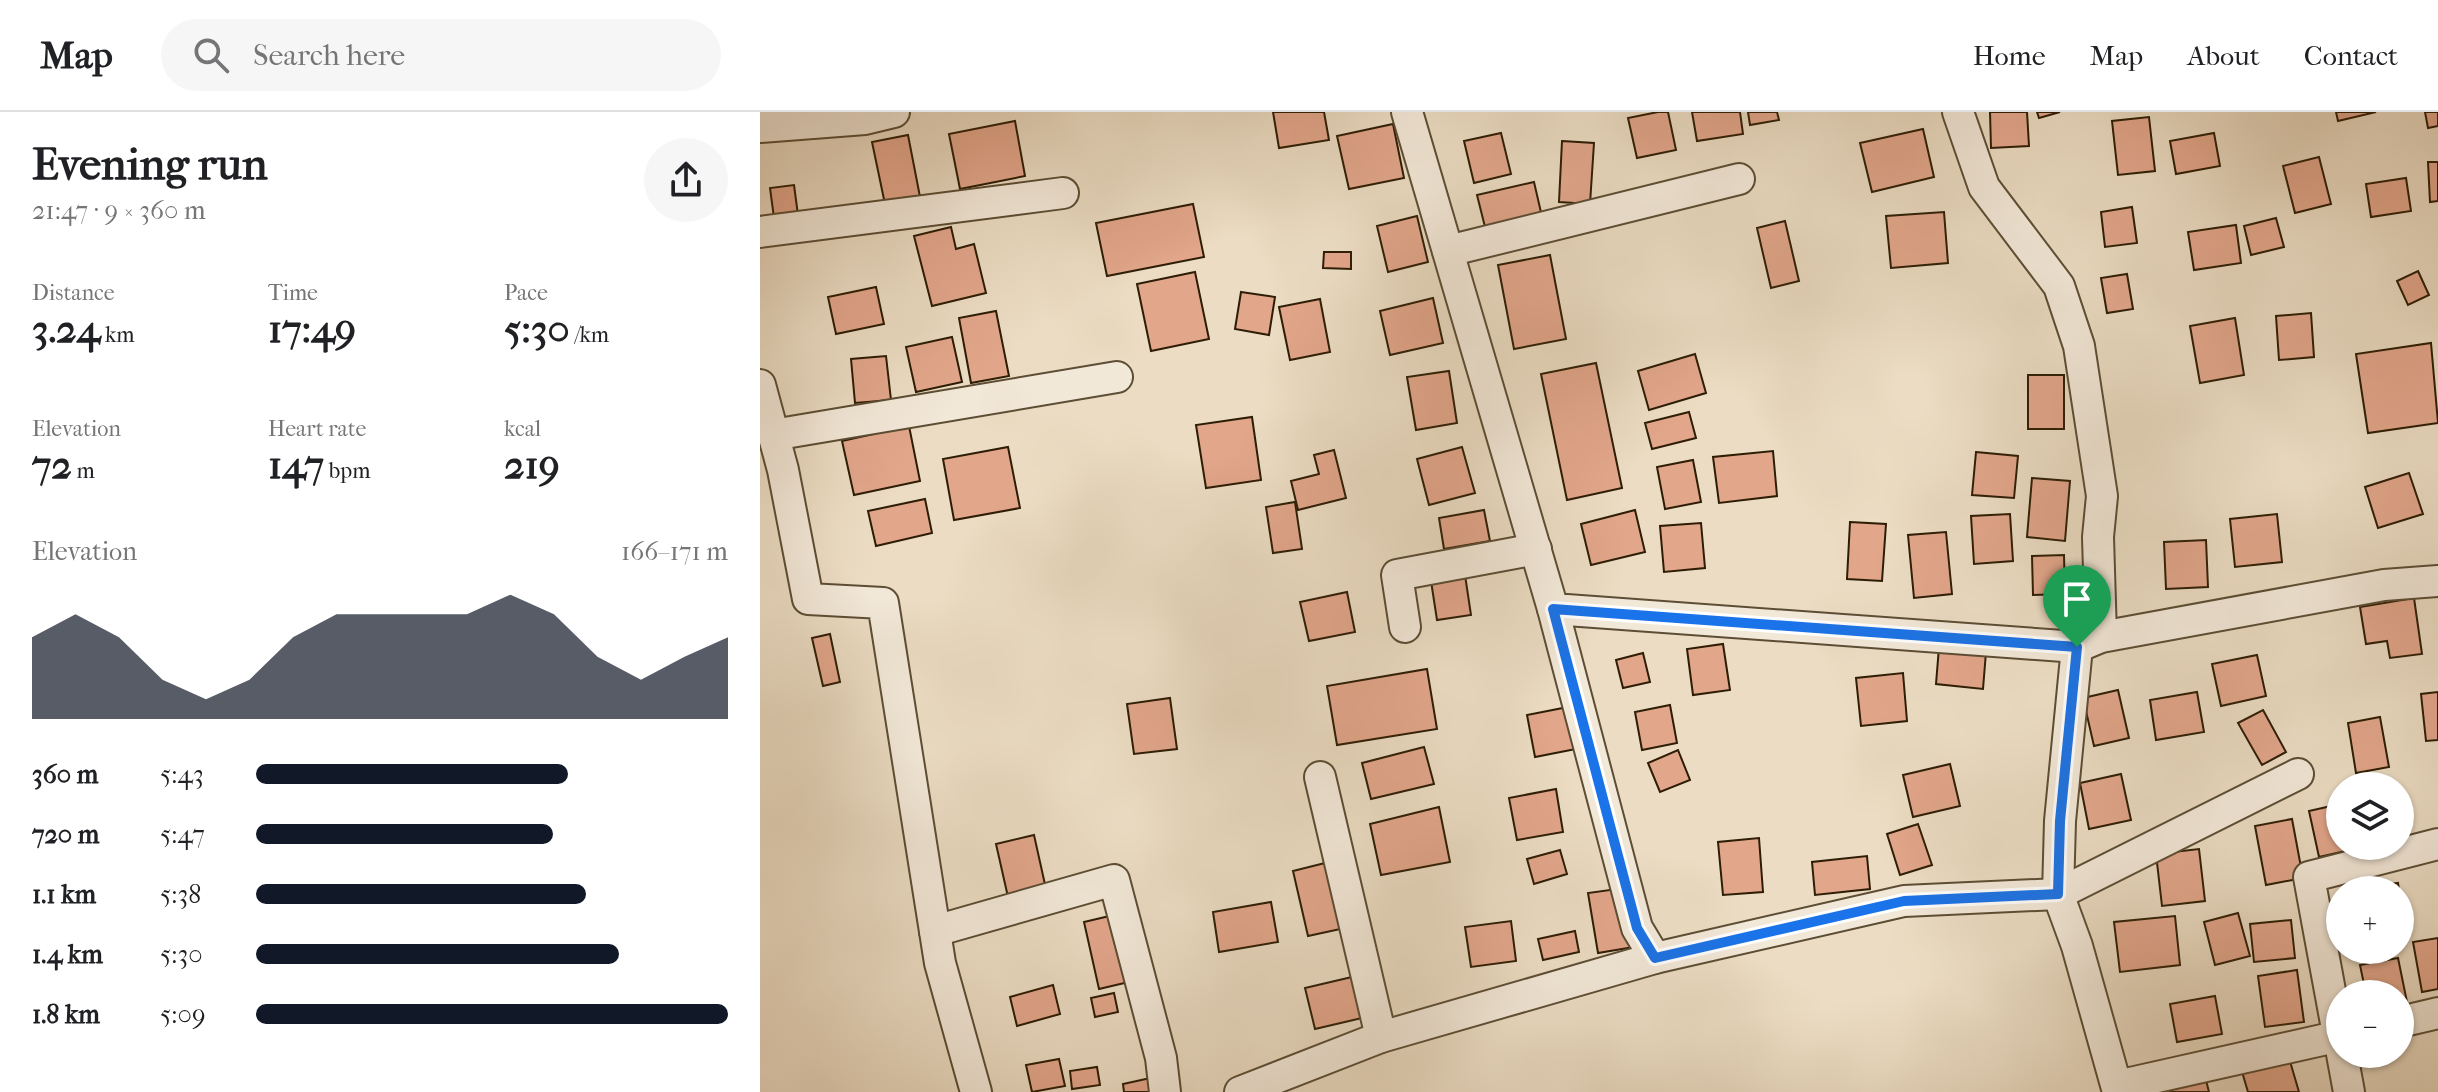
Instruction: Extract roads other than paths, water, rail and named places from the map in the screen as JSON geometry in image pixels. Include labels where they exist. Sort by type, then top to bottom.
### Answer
[{"type":"street","points":[[760,127],[865,119],[894,112]]},
{"type":"street","points":[[1407,112],[1553,609],[1637,928],[1655,958]]},
{"type":"street","points":[[1958,112],[1984,187],[2059,286],[2079,346],[2102,496],[2089,642],[2060,821],[2058,894],[2077,946],[2118,1089],[2326,1046]]},
{"type":"street","points":[[1448,251],[1739,179]]},
{"type":"street","points":[[760,232],[1063,193]]},
{"type":"street","points":[[773,435],[1117,377]]},
{"type":"street","points":[[760,385],[808,599],[883,603],[935,931],[976,1092]]},
{"type":"street","points":[[1405,627],[1397,575],[1536,549]]},
{"type":"street","points":[[1553,609],[2089,642],[2384,585],[2438,581]]},
{"type":"street","points":[[1240,1092],[1381,1037],[1655,958],[1904,901],[2058,894],[2298,774]]},
{"type":"street","points":[[1320,777],[1381,1037]]},
{"type":"street","points":[[2328,980],[2309,877],[2438,844]]},
{"type":"street","points":[[935,931],[1114,880],[1161,1058],[1165,1092]]},
{"type":"street","points":[[2414,1019],[2438,1013]]},
{"type":"street","points":[[2345,1068],[2349,1092]]}]
